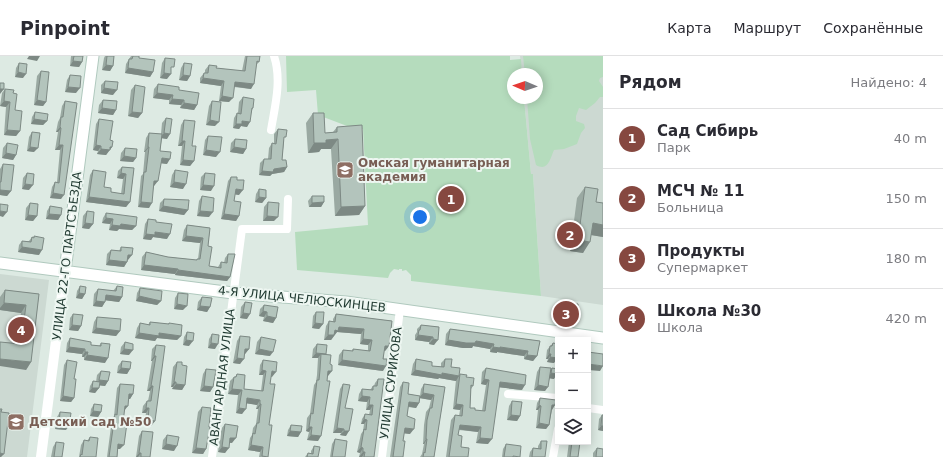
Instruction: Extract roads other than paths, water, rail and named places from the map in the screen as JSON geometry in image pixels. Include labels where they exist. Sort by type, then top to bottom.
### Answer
[{"type":"main road","name":"УЛИЦА 22-ГО ПАРТСЪЕЗДА","points":[[65,271],[94,56]]},
{"type":"main road","name":"4-Я УЛИЦА ЧЕЛЮСКИНЦЕВ","points":[[0,263],[233,293],[320,300],[400,309],[569,337]]},
{"type":"main road","name":"4-Я УЛИЦА ЧЕЛЮСКИНЦЕВ","points":[[591,338],[603,338]]},
{"type":"street","points":[[271,130],[278,83],[278,72],[274,56]]},
{"type":"street","name":"АВАНГАРДНАЯ УЛИЦА","points":[[212,457],[242,229],[287,229],[288,199]]},
{"type":"street","name":"УЛИЦА 22-ГО ПАРТСЪЕЗДА","points":[[41,457],[65,271]]},
{"type":"street","name":"УЛИЦА СУРИКОВА","points":[[382,457],[400,309]]},
{"type":"street","points":[[508,394],[555,398]]},
{"type":"street","points":[[591,408],[603,410]]},
{"type":"street","points":[[553,457],[555,445]]},
{"type":"place","name":"Омская гуманитарная академия","points":[[345,170]]},
{"type":"place","name":"Сад Сибирь","points":[[451,199]]},
{"type":"place","name":"МСЧ № 11","points":[[570,235]]},
{"type":"place","name":"Продукты","points":[[566,314]]},
{"type":"place","name":"Школа №30","points":[[21,330]]},
{"type":"place","name":"Детский сад №50","points":[[16,422]]}]
